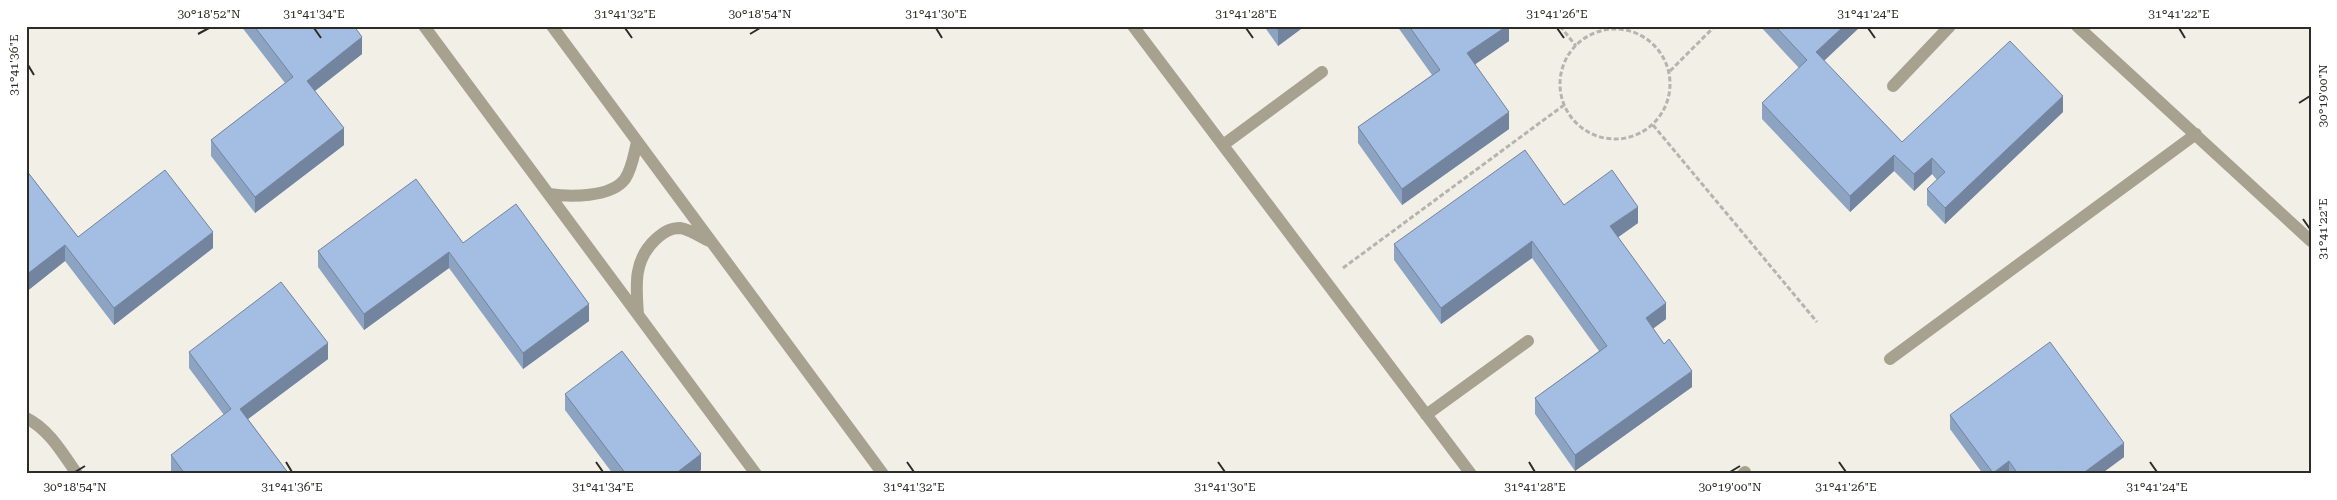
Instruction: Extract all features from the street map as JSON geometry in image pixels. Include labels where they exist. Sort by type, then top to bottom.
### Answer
[{"type":"street","points":[[424,26],[756,474]]},
{"type":"street","points":[[552,26],[883,474]]},
{"type":"street","points":[[1133,26],[1471,474]]},
{"type":"street","points":[[1893,86],[1950,26]]},
{"type":"street","points":[[2077,26],[2311,241]]},
{"type":"street","points":[[1223,145],[1322,72]]},
{"type":"street","points":[[1890,359],[2196,134]]},
{"type":"street","points":[[549,194],[572,197],[598,193],[615,187],[625,180],[630,170],[637,142]]},
{"type":"street","points":[[638,314],[636,277],[641,256],[652,242],[666,230],[682,228],[711,242]]},
{"type":"street","points":[[1426,415],[1528,341]]},
{"type":"street","points":[[26,418],[34,422],[53,441],[77,474]]},
{"type":"path","points":[[1560,26],[1576,46]]},
{"type":"path","points":[[1670,71],[1715,26]]},
{"type":"path","points":[[1610,29],[1630,31],[1648,39],[1662,53],[1670,71],[1671,91],[1665,109],[1653,125],[1638,134],[1620,139],[1603,138],[1586,131],[1573,120],[1564,104],[1560,90],[1561,74],[1566,59],[1576,46],[1592,34],[1610,29]]},
{"type":"path","points":[[1325,281],[1564,104]]},
{"type":"path","points":[[1653,125],[1817,322]]},
{"type":"building","points":[[254,26],[354,26],[362,37],[307,81],[344,128],[255,197],[211,140],[293,77]]},
{"type":"building","points":[[1409,26],[1507,26],[1467,53],[1509,112],[1402,189],[1358,127],[1440,70]]},
{"type":"building","points":[[1775,26],[1844,26],[1816,52],[1902,142],[2010,41],[2063,96],[1945,208],[1927,189],[1945,172],[1932,158],[1914,174],[1894,155],[1850,196],[1762,103],[1807,60]]},
{"type":"building","points":[[1525,150],[1564,205],[1612,170],[1638,207],[1610,226],[1666,303],[1646,318],[1664,344],[1669,339],[1692,371],[1575,455],[1535,398],[1607,346],[1532,241],[1441,308],[1394,244]]},
{"type":"building","points":[[26,170],[78,237],[165,170],[213,232],[114,308],[65,245],[26,275]]},
{"type":"building","points":[[416,179],[463,243],[516,204],[589,304],[523,353],[449,252],[364,314],[318,251]]},
{"type":"building","points":[[281,282],[328,343],[240,409],[289,474],[185,474],[171,455],[231,409],[189,352]]},
{"type":"building","points":[[2050,342],[2124,443],[2082,474],[2060,474],[2058,471],[2054,474],[2018,474],[2009,461],[1993,473],[1950,415]]},
{"type":"building","points":[[622,351],[701,454],[675,474],[626,474],[565,394]]}]
